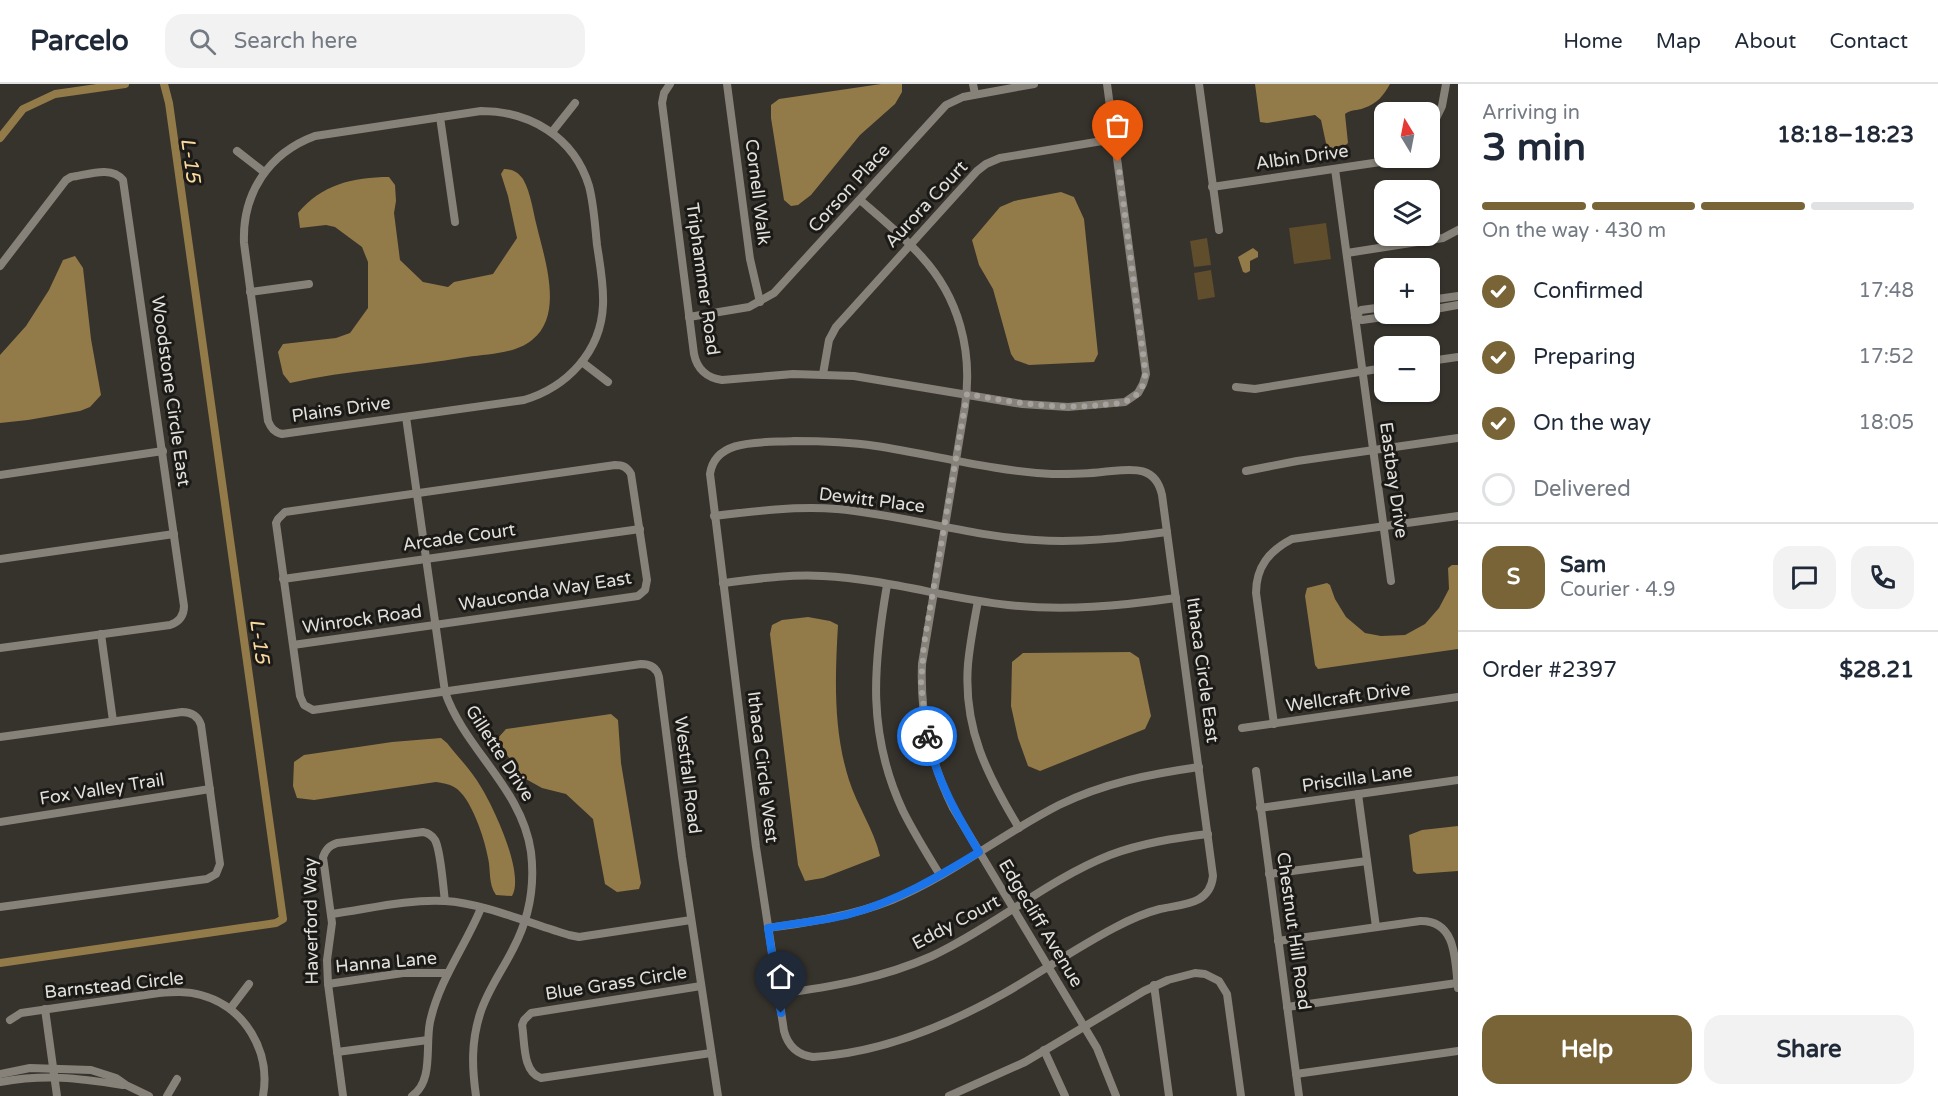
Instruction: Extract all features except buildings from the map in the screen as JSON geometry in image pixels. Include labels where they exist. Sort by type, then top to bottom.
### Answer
[{"type":"street","name":"Triphammer Road","points":[[670,84],[664,93],[662,103],[695,359],[700,368],[712,377],[722,380],[764,375],[823,374],[883,380],[1022,404],[1068,407],[1125,402],[1134,397],[1145,380],[1107,84]]},
{"type":"street","name":"Cornell Walk","points":[[728,84],[750,259],[760,302]]},
{"type":"street","points":[[974,84],[975,94]]},
{"type":"street","name":"Corson Place","points":[[689,317],[737,310],[760,302],[783,285],[946,105],[975,94],[1034,84]]},
{"type":"street","points":[[1199,84],[1219,230]]},
{"type":"street","points":[[1440,110],[1446,84]]},
{"type":"street","points":[[552,132],[575,103]]},
{"type":"street","name":"Plains Drive","points":[[481,111],[510,113],[537,123],[552,132],[576,158],[586,180],[591,198],[603,306],[597,334],[582,362],[567,378],[555,387],[531,398],[282,434],[273,429],[268,421],[243,243],[244,219],[252,191],[264,172],[281,154],[315,136],[481,111]]},
{"type":"street","points":[[440,117],[455,222]]},
{"type":"street","name":"Aurora Court","points":[[823,374],[833,331],[977,171],[1000,158],[1114,139]]},
{"type":"street","points":[[237,151],[264,172]]},
{"type":"street","name":"Albin Drive","points":[[1212,187],[1374,163]]},
{"type":"street","name":"Eastbay Drive","points":[[1335,169],[1391,581]]},
{"type":"street","name":"Woodstone Circle East","points":[[0,266],[70,177],[106,172],[116,173],[123,180],[184,606],[182,616],[170,625],[101,634]]},
{"type":"street","name":"Edgecliff Avenue","points":[[860,200],[910,245],[941,281],[957,315],[967,358],[967,394],[922,664],[922,705],[930,750],[944,789],[979,852],[1084,1026],[1106,1066],[1116,1096]]},
{"type":"street","points":[[1347,253],[1443,238],[1458,230]]},
{"type":"street","points":[[250,292],[309,284]]},
{"type":"street","points":[[1440,299],[1458,296]]},
{"type":"street","points":[[1440,308],[1458,305]]},
{"type":"street","points":[[1374,308],[1361,310],[1355,317],[1362,320],[1374,318]]},
{"type":"street","points":[[1440,360],[1458,357]]},
{"type":"street","points":[[582,362],[608,382]]},
{"type":"street","points":[[1236,387],[1255,389],[1374,370]]},
{"type":"street","name":"Gillette Drive","points":[[406,417],[445,692],[455,716],[504,786],[519,812],[525,828],[532,869],[525,922],[513,950],[486,998],[480,1015],[473,1055],[476,1096]]},
{"type":"street","points":[[1246,471],[1373,449],[1458,438]]},
{"type":"street","name":"Ithaca Circle West","points":[[956,460],[876,446],[821,441],[776,442],[730,447],[717,455],[710,469],[714,516],[768,928],[784,1031],[787,1041],[798,1052],[808,1056],[876,1046],[928,1030],[981,1006],[1049,967]]},
{"type":"street","points":[[0,475],[163,451]]},
{"type":"street","name":"Ithaca Circle East","points":[[956,460],[1044,473],[1077,474],[1134,469],[1144,471],[1156,480],[1161,490],[1213,876],[1209,891],[1202,898],[1192,903],[1162,909],[1130,920],[1049,967]]},
{"type":"street","name":"Wauconda Way East","points":[[435,625],[638,596],[647,585],[631,474],[625,466],[416,492],[285,512],[278,519],[276,523],[300,696],[304,705],[313,710],[445,692]]},
{"type":"street","name":"Dewitt Place","points":[[714,516],[811,508],[862,512],[1008,537],[1062,541],[1167,532]]},
{"type":"street","points":[[1274,724],[1256,593],[1256,582],[1265,560],[1282,544],[1292,539],[1458,516]]},
{"type":"street","name":"Arcade Court","points":[[284,579],[640,529]]},
{"type":"street","points":[[0,559],[174,534]]},
{"type":"street","points":[[723,583],[799,575],[851,578],[978,601],[1018,606],[1066,608],[1115,606],[1176,598]]},
{"type":"street","points":[[887,585],[878,642],[875,681],[882,747],[903,810],[940,875]]},
{"type":"street","points":[[978,601],[968,667],[967,688],[971,723],[983,763],[1019,828]]},
{"type":"street","name":"Winrock Road","points":[[293,645],[435,625]]},
{"type":"street","points":[[0,648],[101,634],[113,721]]},
{"type":"street","name":"Westfall Road","points":[[445,692],[642,664],[655,668],[659,677],[691,920],[718,1096]]},
{"type":"street","name":"Wellcraft Drive","points":[[1242,728],[1458,697]]},
{"type":"street","points":[[0,737],[182,712],[192,713],[201,725],[220,860],[219,869],[212,877],[0,907]]},
{"type":"street","points":[[768,928],[827,919],[872,907],[914,890],[1058,805],[1101,787],[1152,774],[1199,767]]},
{"type":"street","name":"Chestnut Hill Road","points":[[1256,771],[1299,1096]]},
{"type":"street","name":"Priscilla Lane","points":[[1260,808],[1458,780]]},
{"type":"street","name":"Fox Valley Trail","points":[[0,822],[210,789]]},
{"type":"street","points":[[1358,794],[1376,927]]},
{"type":"street","name":"Haverford Way","points":[[344,1096],[328,984],[327,960],[332,929],[323,857],[328,848],[337,843],[423,832],[432,836],[437,845],[445,901]]},
{"type":"street","name":"Eddy Court","points":[[778,994],[854,982],[902,968],[960,942],[1072,874],[1110,855],[1144,844],[1208,834]]},
{"type":"street","points":[[1269,874],[1367,861]]},
{"type":"street","points":[[331,914],[413,902],[445,901],[481,908],[579,937],[691,920]]},
{"type":"street","points":[[412,1096],[425,1082],[428,1040],[435,1004],[447,973],[481,908]]},
{"type":"street","points":[[1278,941],[1425,921],[1440,926],[1452,942],[1458,985],[1287,1007]]},
{"type":"street","name":"Hanna Lane","points":[[328,984],[403,973],[447,973]]},
{"type":"street","points":[[949,1096],[999,1075],[1154,986],[1179,976],[1200,973],[1215,978],[1222,985],[1228,999],[1241,1096]]},
{"type":"street","points":[[230,1009],[249,984]]},
{"type":"street","points":[[1154,986],[1168,1096]]},
{"type":"street","name":"Blue Grass Circle","points":[[701,987],[531,1013],[522,1025],[528,1065],[532,1073],[541,1078],[711,1053]]},
{"type":"street","name":"Barnstead Circle","points":[[10,1020],[21,1013],[45,1009],[176,992],[200,994],[230,1009],[250,1030],[261,1052],[265,1075],[263,1096]]},
{"type":"street","points":[[45,1009],[57,1096]]},
{"type":"street","points":[[337,1052],[428,1040]]},
{"type":"street","points":[[1044,1050],[1065,1096]]},
{"type":"street","points":[[1296,1074],[1458,1051]]},
{"type":"street","points":[[0,1074],[30,1068],[53,1072]]},
{"type":"street","points":[[0,1082],[53,1072],[91,1070],[116,1078],[149,1096]]},
{"type":"street","points":[[167,1096],[177,1079]]},
{"type":"shaded area","points":[[881,84],[902,84],[902,92],[895,104],[860,135],[811,195],[798,205],[791,206],[784,200],[771,105],[779,99]]},
{"type":"shaded area","points":[[1255,84],[1390,84],[1373,104],[1345,114],[1348,143],[1341,147],[1327,148],[1321,120],[1315,115],[1267,123],[1260,122]]},
{"type":"shaded area","points":[[504,169],[517,173],[526,184],[550,286],[547,316],[542,329],[532,340],[518,348],[501,353],[290,383],[283,374],[278,352],[283,344],[336,338],[350,333],[368,308],[368,262],[362,247],[335,227],[326,225],[300,228],[298,213],[307,203],[327,189],[339,184],[376,177],[389,177],[395,185],[394,213],[400,260],[423,282],[448,287],[454,282],[493,274],[517,238],[501,174]]},
{"type":"shaded area","points":[[1061,192],[1074,197],[1084,219],[1098,354],[1094,362],[1029,365],[1015,360],[1011,354],[993,289],[979,265],[972,240],[1000,207],[1014,201]]},
{"type":"shaded area","points":[[1326,223],[1331,259],[1294,264],[1289,228]]},
{"type":"shaded area","points":[[1207,238],[1211,265],[1194,267],[1190,241]]},
{"type":"shaded area","points":[[1253,248],[1258,252],[1258,257],[1250,261],[1250,271],[1243,272],[1238,257]]},
{"type":"shaded area","points":[[75,256],[83,268],[91,339],[101,395],[90,407],[80,411],[0,423],[0,355],[26,326],[49,290],[63,260]]},
{"type":"shaded area","points":[[1211,270],[1215,297],[1198,300],[1194,273]]},
{"type":"shaded area","points":[[1458,565],[1458,649],[1318,669],[1315,665],[1305,596],[1307,588],[1327,583],[1330,585],[1346,617],[1365,633],[1381,636],[1405,635],[1425,624],[1439,608],[1449,589],[1448,568]]},
{"type":"shaded area","points":[[808,617],[830,621],[838,625],[836,684],[840,742],[849,780],[874,836],[880,856],[823,878],[805,881],[798,865],[770,634],[772,625],[782,620]]},
{"type":"shaded area","points":[[1130,652],[1139,658],[1151,716],[1145,729],[1040,771],[1028,766],[1018,738],[1011,706],[1012,662],[1023,653]]},
{"type":"shaded area","points":[[611,714],[618,720],[621,763],[641,883],[639,889],[617,892],[605,884],[593,819],[566,794],[542,788],[524,778],[502,748],[498,738],[506,729]]},
{"type":"shaded area","points":[[441,738],[473,775],[493,810],[511,857],[515,886],[512,896],[496,895],[493,891],[486,850],[476,819],[466,799],[452,786],[436,782],[314,800],[297,798],[293,786],[294,762],[304,755],[392,742]]},
{"type":"shaded area","points":[[1458,826],[1458,871],[1417,874],[1413,871],[1409,835],[1422,830]]},
{"type":"waterway","points":[[0,138],[23,109],[55,94],[125,84]]},
{"type":"waterway","name":"L-15","points":[[0,963],[276,923],[283,919],[169,103],[164,84]]},
{"type":"way so far","points":[[927,736],[921,684],[924,644],[967,394],[1022,404],[1090,406],[1125,402],[1134,397],[1145,380],[1118,162]]},
{"type":"route","points":[[781,1013],[768,928],[827,919],[872,907],[914,890],[979,852],[944,789],[936,770],[927,736]]}]
